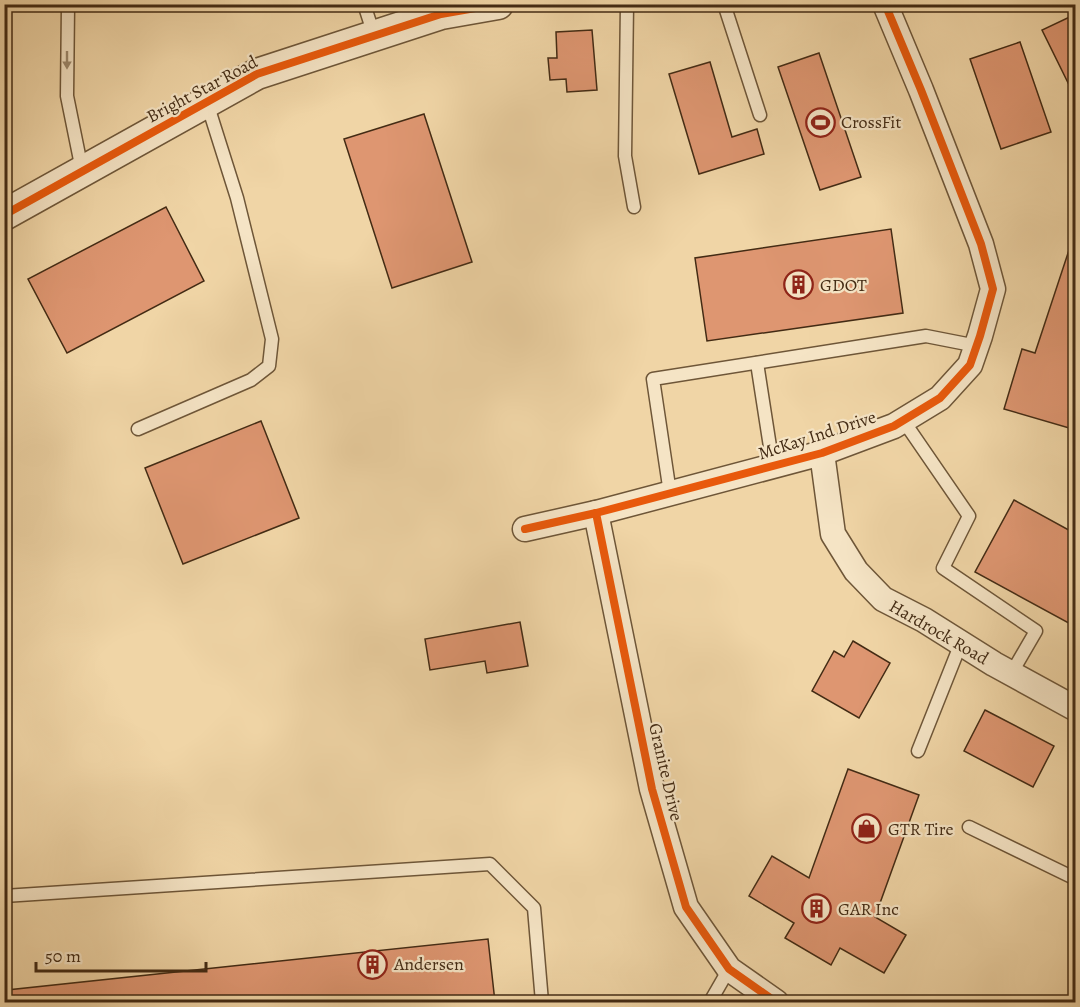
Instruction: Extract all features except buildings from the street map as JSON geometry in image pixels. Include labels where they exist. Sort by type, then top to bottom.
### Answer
[{"type":"street","name":"McKay Ind Drive","points":[[525,529],[596,513],[822,453],[894,426],[940,398],[970,365],[993,289],[981,244],[885,4]]},
{"type":"street","name":"Bright Star Road","points":[[4,215],[257,74],[441,14],[486,6]]},
{"type":"street","name":"Hardrock Road","points":[[822,453],[833,534],[856,571],[883,599],[1076,709]]},
{"type":"street","name":"Granite Drive","points":[[596,513],[652,789],[686,907],[729,969],[776,1002]]},
{"type":"lane","points":[[72,4],[68,6],[67,96],[82,172]]},
{"type":"lane","points":[[364,4],[374,36]]},
{"type":"lane","points":[[627,4],[626,156],[634,207]]},
{"type":"lane","points":[[724,4],[760,115]]},
{"type":"lane","points":[[138,429],[251,380],[269,366],[272,339],[237,198],[207,102]]},
{"type":"lane","points":[[670,493],[653,379],[926,336],[977,346]]},
{"type":"lane","points":[[757,363],[772,466]]},
{"type":"lane","points":[[903,420],[969,516],[943,568],[1036,631],[1011,674]]},
{"type":"lane","points":[[918,751],[961,644]]},
{"type":"lane","points":[[969,827],[1076,879]]},
{"type":"lane","points":[[4,896],[490,864],[534,908],[542,1002]]},
{"type":"lane","points":[[711,1002],[729,969]]},
{"type":"cycle path","points":[[4,215],[257,74],[441,14],[498,4]]},
{"type":"cycle path","points":[[525,529],[596,513],[822,453],[894,426],[940,398],[970,365],[993,289],[981,244],[885,4]]},
{"type":"cycle path","points":[[596,513],[652,789],[686,907],[729,969],[776,1002]]},
{"type":"place","name":"CrossFit","points":[[820,122]]},
{"type":"place","name":"GDOT","points":[[799,285]]},
{"type":"place","name":"GTR Tire","points":[[867,829]]},
{"type":"place","name":"GAR Inc","points":[[817,909]]},
{"type":"place","name":"Andersen","points":[[373,964]]}]
